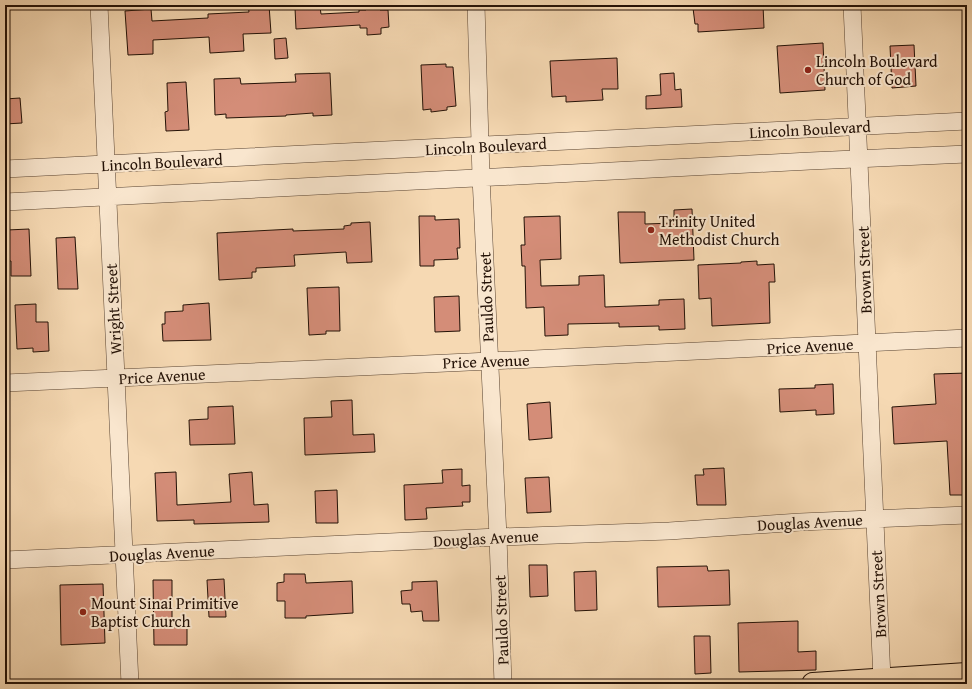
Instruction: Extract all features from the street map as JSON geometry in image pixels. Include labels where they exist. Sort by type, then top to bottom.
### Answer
[{"type":"main road","points":[[814,684],[967,674]]},
{"type":"street","name":"Wright Street","points":[[99,5],[130,684]]},
{"type":"street","name":"Pauldo Street","points":[[476,5],[481,177],[498,537],[503,684]]},
{"type":"street","name":"Brown Street","points":[[852,5],[882,680]]},
{"type":"street","name":"Lincoln Boulevard","points":[[5,169],[967,121]]},
{"type":"street","name":"Lincoln Boulevard","points":[[5,202],[481,177],[967,154]]},
{"type":"street","name":"Price Avenue","points":[[5,383],[489,360],[768,349],[967,338]]},
{"type":"street","name":"Douglas Avenue","points":[[5,560],[498,537],[669,531],[967,515]]},
{"type":"building","points":[[248,5],[269,5],[271,33],[243,34],[244,51],[210,53],[209,37],[153,40],[153,54],[128,55],[125,11],[151,9],[152,21],[208,18],[208,14],[249,12]]},
{"type":"building","points":[[366,5],[380,5],[380,10],[388,10],[389,27],[381,28],[381,34],[367,35],[367,28],[360,28],[360,25],[296,29],[295,8],[320,7],[321,14],[359,12],[359,10],[366,10]]},
{"type":"building","points":[[697,5],[763,5],[764,28],[698,32],[698,24],[695,24],[693,8],[697,8]]},
{"type":"building","points":[[286,38],[288,58],[275,59],[274,39]]},
{"type":"building","points":[[823,43],[825,90],[780,93],[777,46]]},
{"type":"building","points":[[914,45],[916,86],[892,88],[890,46]]},
{"type":"building","points":[[617,58],[618,89],[602,89],[603,100],[566,102],[566,96],[552,97],[550,61]]},
{"type":"building","points":[[446,64],[446,67],[453,67],[456,106],[447,107],[447,110],[431,112],[431,109],[423,110],[421,65]]},
{"type":"building","points":[[330,73],[332,115],[313,116],[313,113],[286,116],[226,118],[226,114],[215,115],[214,79],[240,78],[241,84],[296,82],[295,74]]},
{"type":"building","points":[[674,73],[675,90],[681,89],[682,107],[646,109],[646,96],[661,95],[660,74]]},
{"type":"building","points":[[186,82],[189,130],[166,131],[165,112],[168,111],[167,83]]},
{"type":"building","points":[[20,98],[22,123],[5,124],[5,99]]},
{"type":"building","points":[[692,209],[694,260],[620,263],[618,212],[645,212],[645,224],[674,223],[674,210]]},
{"type":"building","points":[[419,216],[435,216],[435,220],[459,219],[460,248],[457,248],[458,259],[434,260],[434,266],[420,266]]},
{"type":"building","points":[[560,216],[561,259],[540,260],[541,286],[579,285],[579,276],[604,275],[605,307],[659,305],[659,300],[684,299],[685,329],[659,330],[659,326],[619,327],[619,323],[568,324],[568,335],[545,336],[544,307],[526,308],[525,266],[522,266],[521,245],[525,245],[524,217]]},
{"type":"building","points":[[370,222],[372,262],[347,263],[346,252],[294,255],[295,266],[256,268],[256,272],[252,272],[252,278],[219,280],[217,233],[293,229],[293,231],[344,229],[344,226],[351,225],[351,223]]},
{"type":"building","points":[[29,229],[31,276],[11,276],[11,261],[8,261],[7,230]]},
{"type":"building","points":[[75,237],[78,289],[58,289],[56,238]]},
{"type":"building","points":[[757,261],[757,265],[774,264],[775,282],[769,282],[770,323],[712,326],[711,298],[699,299],[698,265]]},
{"type":"building","points":[[339,287],[340,331],[326,331],[326,334],[309,335],[307,288]]},
{"type":"building","points":[[459,296],[460,331],[435,332],[434,297]]},
{"type":"building","points":[[209,303],[211,340],[163,341],[162,324],[165,324],[165,312],[183,311],[183,305]]},
{"type":"building","points":[[36,304],[36,322],[48,322],[49,351],[33,352],[33,348],[17,349],[15,305]]},
{"type":"building","points":[[967,373],[967,495],[950,495],[947,441],[894,444],[892,407],[936,404],[934,374]]},
{"type":"building","points":[[833,384],[834,414],[816,415],[816,410],[780,412],[779,389],[815,388],[815,385]]},
{"type":"building","points":[[352,400],[353,435],[374,434],[375,452],[305,455],[304,418],[332,417],[331,401]]},
{"type":"building","points":[[550,402],[552,438],[529,440],[527,404]]},
{"type":"building","points":[[233,406],[235,444],[190,445],[189,420],[208,419],[208,407]]},
{"type":"building","points":[[724,468],[726,505],[697,505],[695,475],[704,475],[703,469]]},
{"type":"building","points":[[462,469],[462,486],[470,485],[470,502],[462,502],[463,506],[426,508],[427,519],[405,520],[404,485],[443,483],[442,470]]},
{"type":"building","points":[[176,472],[177,505],[231,502],[229,474],[252,472],[254,505],[268,504],[269,522],[194,524],[194,520],[157,521],[155,473]]},
{"type":"building","points":[[549,477],[551,512],[527,513],[525,478]]},
{"type":"building","points":[[337,490],[338,523],[316,523],[315,491]]},
{"type":"building","points":[[529,565],[547,565],[548,596],[530,597]]},
{"type":"building","points":[[707,566],[708,571],[729,570],[730,605],[658,607],[657,567]]},
{"type":"building","points":[[596,571],[597,610],[575,611],[574,572]]},
{"type":"building","points":[[284,574],[305,574],[306,583],[352,581],[353,613],[306,616],[306,618],[285,618],[285,601],[277,601],[277,583],[284,582]]},
{"type":"building","points":[[224,579],[226,617],[209,617],[207,580]]},
{"type":"building","points":[[153,580],[172,580],[172,627],[187,627],[187,645],[154,645]]},
{"type":"building","points":[[437,581],[439,621],[423,621],[422,611],[411,612],[410,604],[402,604],[401,591],[412,590],[412,582]]},
{"type":"building","points":[[103,584],[105,643],[61,645],[60,585]]},
{"type":"building","points":[[798,621],[798,652],[816,651],[816,670],[739,672],[738,623]]},
{"type":"building","points":[[694,636],[710,636],[711,673],[695,674]]},
{"type":"place","name":"Lincoln Boulevard Church of God","points":[[808,70]]},
{"type":"place","name":"Trinity United Methodist Church","points":[[651,230]]},
{"type":"place","name":"Mount Sinai Primitive Baptist Church","points":[[83,612]]}]
